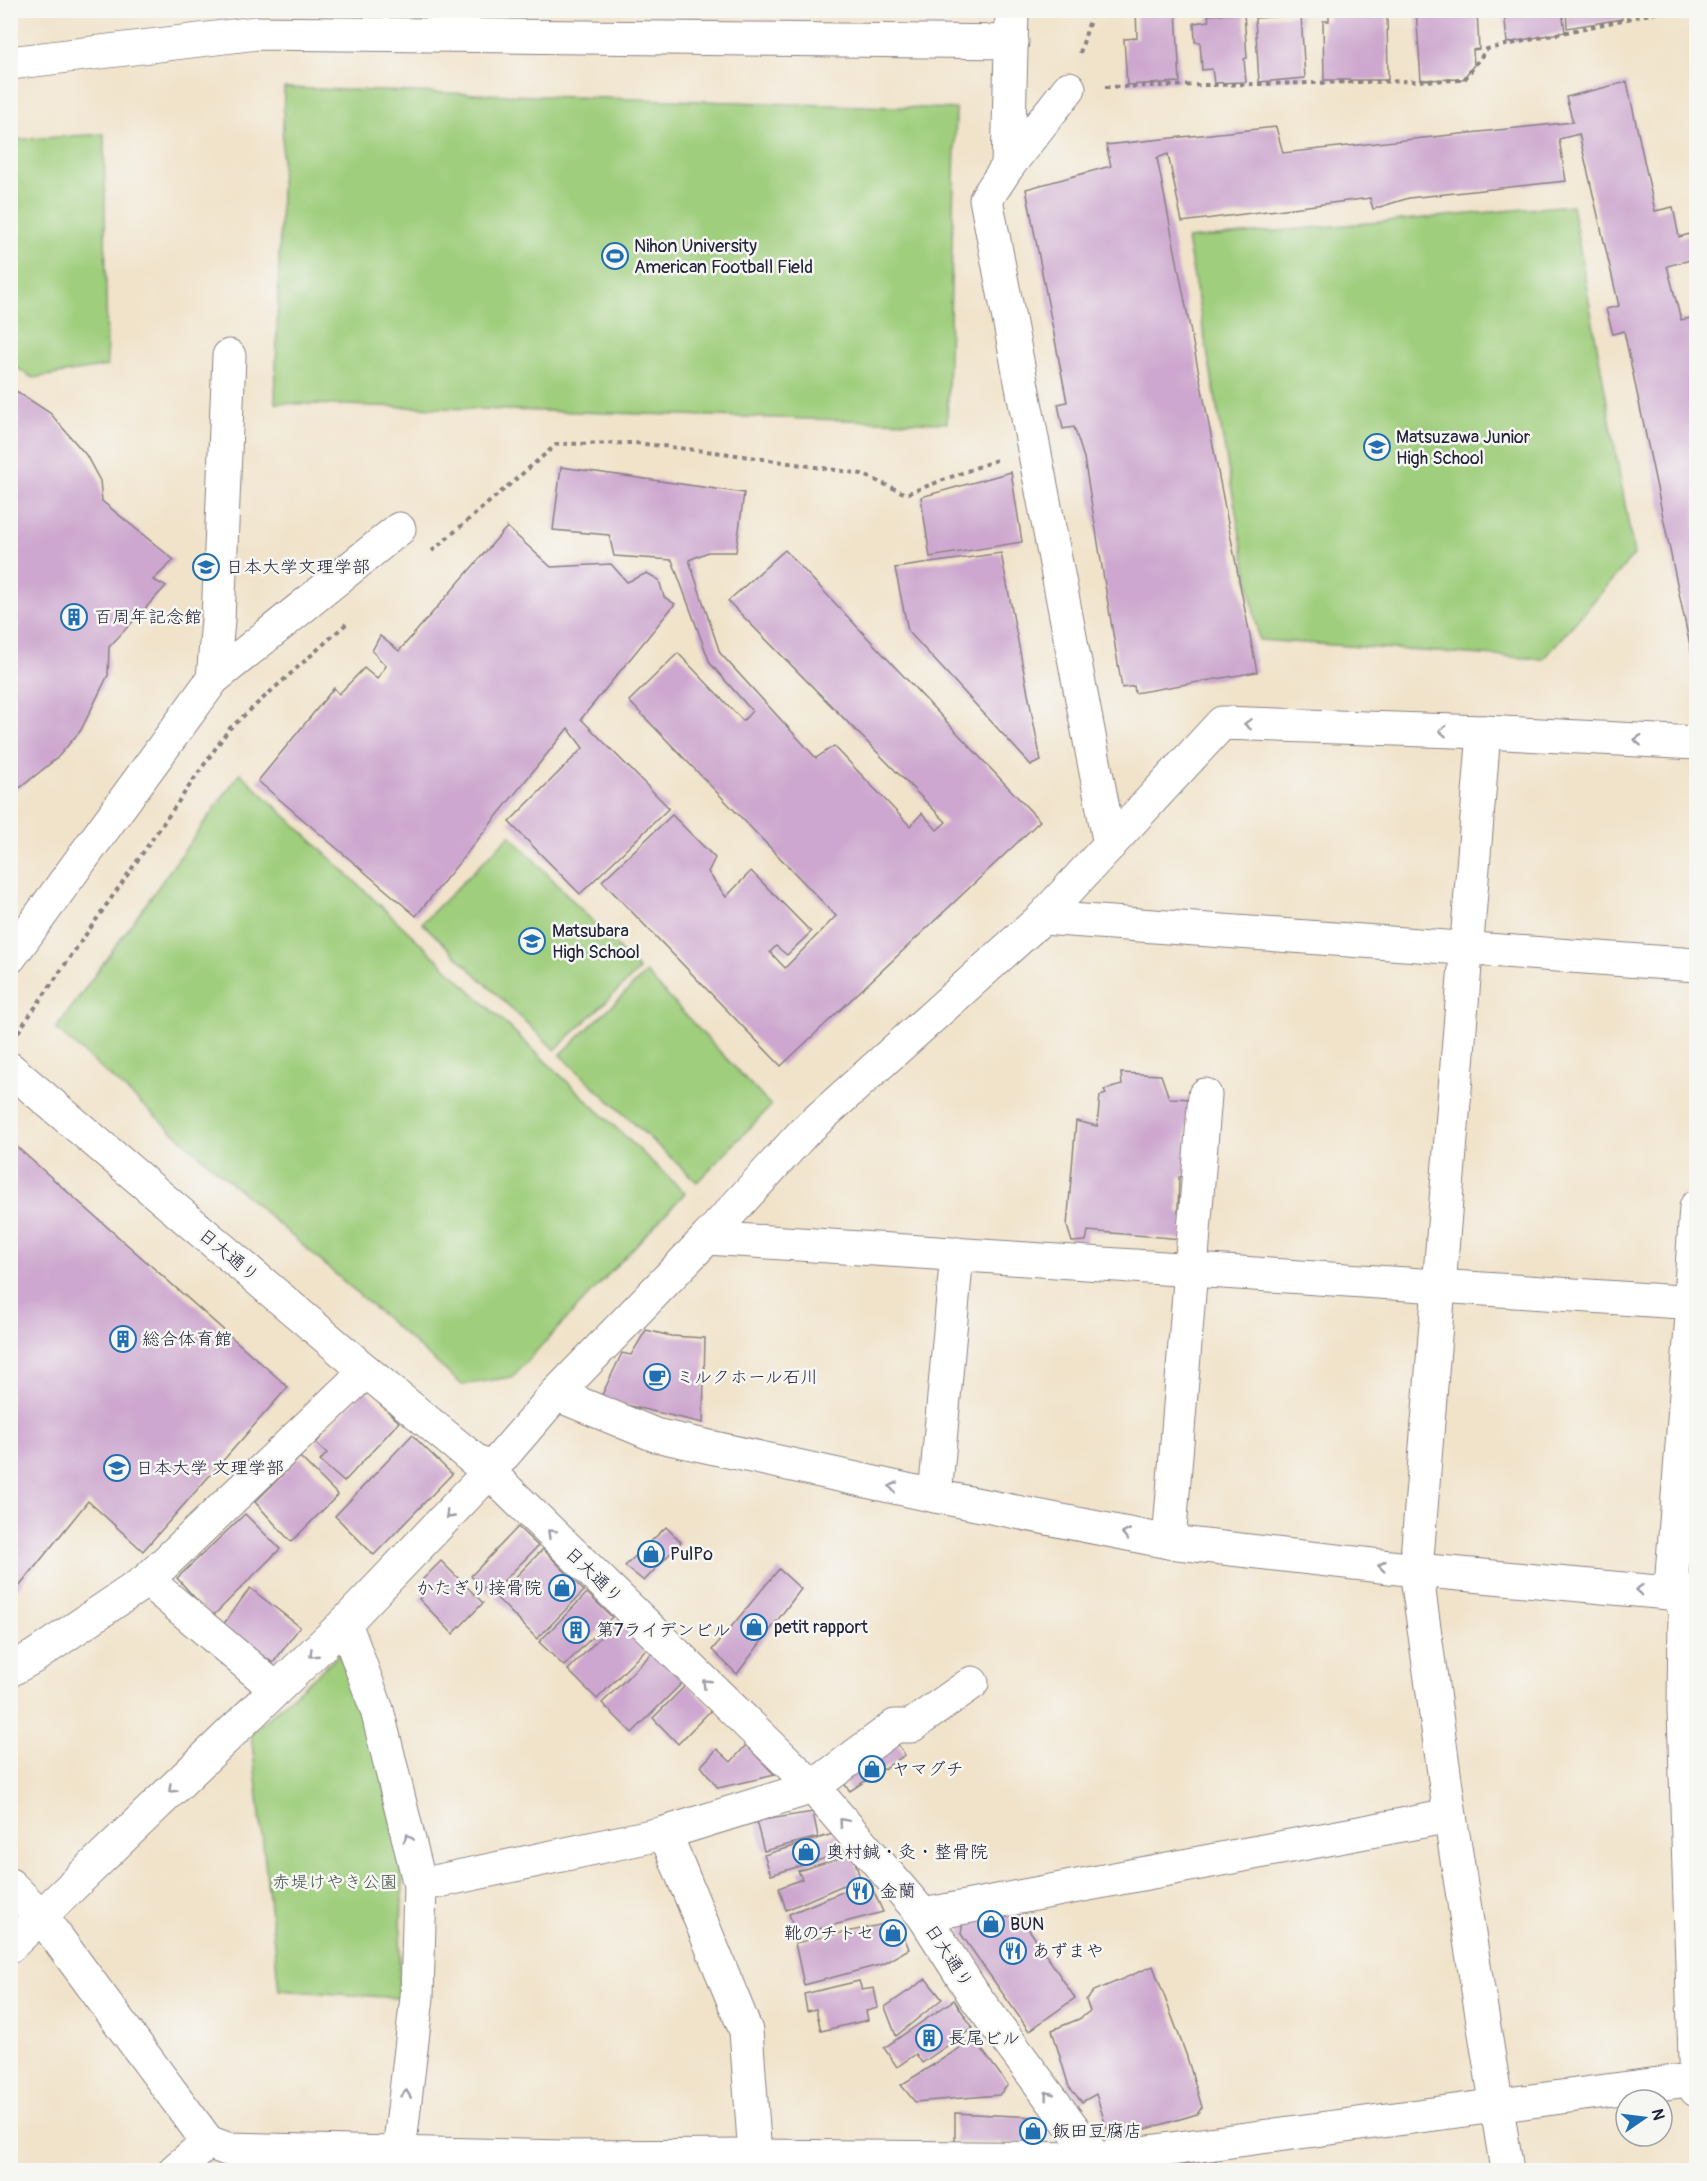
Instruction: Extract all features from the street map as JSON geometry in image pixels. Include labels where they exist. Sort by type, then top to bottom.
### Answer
[{"type":"street","points":[[1008,165],[1012,10]]},
{"type":"street","points":[[10,63],[257,33],[1012,42]]},
{"type":"street","points":[[1069,88],[1008,165],[986,199],[1110,845]]},
{"type":"street","points":[[213,680],[218,620],[229,356]]},
{"type":"street","points":[[10,957],[213,680],[399,529]]},
{"type":"street","points":[[10,1946],[345,1623],[489,1472],[556,1394],[708,1238],[804,1132],[1042,918],[1222,723],[1484,732],[1696,743]]},
{"type":"street","points":[[1484,732],[1416,1570],[1450,1815],[1507,2170]]},
{"type":"street","points":[[1042,918],[1696,965]]},
{"type":"street","name":"日大通り","points":[[10,1070],[489,1472],[813,1787],[922,1915],[974,1995],[1100,2165]]},
{"type":"street","points":[[1168,1542],[1205,1095]]},
{"type":"street","points":[[10,1885],[41,1916],[208,2142],[227,2149],[394,2161],[566,2164],[755,2156],[1100,2165],[1495,2104],[1696,2083],[1690,1711],[1686,1612],[1682,1586],[1695,1303],[1691,1284],[1696,1207]]},
{"type":"street","points":[[708,1238],[1695,1303]]},
{"type":"street","points":[[935,1496],[957,1254]]},
{"type":"street","points":[[10,1670],[35,1656],[147,1580],[366,1371]]},
{"type":"street","points":[[556,1394],[655,1435],[935,1496],[1168,1542],[1416,1570],[1682,1586]]},
{"type":"street","points":[[147,1580],[276,1689]]},
{"type":"street","points":[[345,1623],[376,1710],[420,1885],[417,1997],[394,2161]]},
{"type":"street","points":[[420,1885],[665,1833],[813,1787],[895,1726],[911,1726],[972,1683]]},
{"type":"street","points":[[922,1915],[1450,1815]]},
{"type":"street","points":[[665,1833],[746,2031],[755,2156]]},
{"type":"street","points":[[175,2170],[208,2142]]},
{"type":"path","points":[[1069,88],[1464,80],[1487,49],[1669,10]]},
{"type":"path","points":[[431,552],[556,444],[635,443],[723,453],[862,474],[906,494],[1034,446]]},
{"type":"path","points":[[17,1032],[228,729],[350,621]]},
{"type":"green space","name":"Nihon University American Football Field","points":[[284,88],[956,109],[947,423],[275,403]]},
{"type":"green space","points":[[104,134],[107,366],[33,378],[11,364],[11,140]]},
{"type":"green space","points":[[1572,205],[1634,555],[1543,659],[1259,640],[1187,239]]},
{"type":"green space","points":[[240,773],[685,1193],[512,1377],[462,1385],[56,1029]]},
{"type":"green space","points":[[510,835],[639,970],[555,1050],[422,923]]},
{"type":"green space","points":[[646,973],[771,1106],[697,1182],[560,1055]]},
{"type":"green space","name":"赤堤けやき公園","points":[[341,1653],[381,1770],[403,1878],[398,1998],[279,1990],[251,1733]]},
{"type":"building","points":[[1136,10],[1176,10],[1180,82],[1127,85],[1124,39],[1137,38]]},
{"type":"building","points":[[1416,10],[1477,10],[1479,49],[1473,50],[1474,65],[1463,79],[1421,80]]},
{"type":"building","points":[[1504,10],[1562,10],[1565,32],[1507,43]]},
{"type":"building","points":[[1566,10],[1621,10],[1622,19],[1567,28]]},
{"type":"building","points":[[1329,12],[1387,12],[1388,80],[1324,80],[1323,21],[1329,21]]},
{"type":"building","points":[[1244,13],[1246,82],[1214,83],[1212,69],[1202,70],[1200,42],[1195,42],[1194,23],[1209,21],[1208,15]]},
{"type":"building","points":[[1301,15],[1305,78],[1259,82],[1255,18]]},
{"type":"building","points":[[1627,82],[1655,211],[1673,207],[1679,237],[1690,234],[1695,259],[1667,266],[1681,320],[1696,317],[1696,674],[1624,331],[1613,334],[1606,309],[1619,306],[1579,134],[1559,139],[1566,181],[1409,198],[1373,209],[1370,198],[1182,222],[1168,154],[1157,158],[1257,672],[1135,693],[1134,686],[1122,688],[1084,458],[1074,427],[1063,429],[1058,404],[1067,402],[1026,189],[1111,166],[1106,145],[1276,127],[1283,153],[1573,122],[1566,97]]},
{"type":"building","name":"百周年記念館","points":[[10,387],[50,413],[86,455],[100,481],[102,501],[174,560],[153,580],[166,586],[109,647],[108,675],[81,730],[57,758],[21,787],[10,791]]},
{"type":"building","points":[[561,467],[744,493],[736,552],[708,552],[689,560],[720,653],[816,758],[834,746],[910,826],[922,813],[937,830],[946,822],[728,601],[785,550],[1040,821],[781,1066],[602,881],[672,815],[715,858],[708,872],[726,897],[751,871],[811,932],[787,955],[776,946],[770,952],[785,968],[836,916],[629,701],[678,653],[743,721],[752,711],[710,663],[672,560],[614,556],[609,535],[553,530]]},
{"type":"building","points":[[1011,472],[1022,542],[930,557],[921,497]]},
{"type":"building","points":[[507,527],[551,567],[611,564],[627,582],[647,573],[659,580],[664,597],[675,604],[581,719],[669,808],[580,894],[509,822],[583,748],[568,728],[416,916],[258,781],[334,688],[339,694],[364,668],[377,679],[386,666],[372,651],[380,636],[399,651]]},
{"type":"building","points":[[1001,553],[1041,761],[1031,765],[908,631],[895,568]]},
{"type":"building","points":[[1121,1073],[1161,1075],[1169,1098],[1195,1099],[1194,1125],[1186,1125],[1188,1175],[1179,1177],[1178,1212],[1184,1215],[1182,1239],[1088,1231],[1086,1241],[1072,1242],[1067,1226],[1076,1121],[1097,1126],[1100,1096],[1106,1094],[1104,1090],[1122,1085]]},
{"type":"building","name":"日本大学 文理学部","points":[[10,1141],[288,1387],[143,1551],[88,1501],[10,1598]]},
{"type":"building","name":"ミルクホール石川","points":[[646,1330],[671,1336],[705,1338],[703,1423],[600,1399],[622,1353],[631,1355]]},
{"type":"building","points":[[365,1390],[399,1422],[344,1482],[320,1461],[327,1453],[316,1443]]},
{"type":"building","points":[[412,1435],[452,1474],[374,1555],[335,1516]]},
{"type":"building","points":[[300,1457],[338,1495],[291,1542],[255,1502]]},
{"type":"building","points":[[245,1514],[280,1549],[212,1617],[177,1578]]},
{"type":"building","points":[[518,1527],[538,1546],[490,1595],[471,1576]]},
{"type":"building","points":[[666,1527],[681,1542],[644,1581],[625,1566]]},
{"type":"building","points":[[543,1549],[584,1591],[537,1639],[496,1597]]},
{"type":"building","points":[[441,1561],[483,1603],[453,1634],[419,1599],[429,1588],[422,1580]]},
{"type":"building","points":[[779,1569],[801,1589],[737,1674],[712,1650]]},
{"type":"building","points":[[250,1588],[300,1627],[273,1663],[222,1626]]},
{"type":"building","name":"第7ライデンビル","points":[[587,1593],[612,1617],[564,1666],[539,1642]]},
{"type":"building","points":[[619,1618],[648,1647],[597,1699],[568,1670]]},
{"type":"building","points":[[654,1651],[684,1681],[632,1733],[602,1703]]},
{"type":"building","points":[[687,1684],[712,1709],[678,1744],[653,1718]]},
{"type":"building","points":[[897,1743],[905,1755],[850,1791],[841,1780]]},
{"type":"building","points":[[746,1745],[775,1775],[718,1788],[701,1766],[717,1749],[731,1762]]},
{"type":"building","points":[[813,1812],[818,1837],[764,1851],[756,1821]]},
{"type":"building","points":[[836,1833],[842,1853],[771,1875],[764,1855]]},
{"type":"building","points":[[853,1854],[860,1878],[786,1910],[779,1888],[802,1879],[798,1871]]},
{"type":"building","points":[[869,1881],[883,1912],[796,1935],[789,1914]]},
{"type":"building","points":[[1016,1910],[1075,1998],[1029,2031],[961,1934],[963,1920]]},
{"type":"building","points":[[898,1921],[909,1949],[883,1964],[804,1985],[795,1943]]},
{"type":"building","points":[[1153,1966],[1186,2054],[1202,2107],[1197,2114],[1116,2138],[1113,2128],[1107,2129],[1096,2094],[1082,2102],[1069,2087],[1052,2030],[1079,2019],[1090,2011],[1086,2000],[1094,1991]]},
{"type":"building","points":[[926,1979],[942,1999],[896,2036],[885,2007]]},
{"type":"building","points":[[859,1981],[862,1990],[874,1988],[878,2008],[866,2011],[868,2020],[821,2031],[816,2009],[807,2011],[804,1994]]},
{"type":"building","name":"長尾ビル","points":[[954,2000],[973,2028],[922,2063],[916,2054],[897,2067],[884,2048]]},
{"type":"building","points":[[974,2039],[1008,2085],[999,2095],[915,2102],[901,2085]]},
{"type":"building","points":[[955,2113],[1036,2117],[1045,2138],[1031,2139],[1031,2144],[955,2142]]},
{"type":"building","points":[[1215,2157],[1218,2168],[1214,2170],[1166,2170]]},
{"type":"place","name":"Nihon University American Football Field","points":[[615,256]]},
{"type":"place","name":"Matsuzawa Junior High School","points":[[1377,447]]},
{"type":"place","name":"日本大学文理学部","points":[[206,567]]},
{"type":"place","name":"百周年記念館","points":[[74,617]]},
{"type":"place","name":"Matsubara High School","points":[[532,941]]},
{"type":"place","name":"総合体育館","points":[[123,1339]]},
{"type":"place","name":"ミルクホール石川","points":[[657,1377]]},
{"type":"place","name":"日本大学 文理学部","points":[[117,1468]]},
{"type":"place","name":"PulPo","points":[[651,1554]]},
{"type":"place","name":"かたぎり接骨院","points":[[562,1588]]},
{"type":"place","name":"petit rapport","points":[[754,1627]]},
{"type":"place","name":"第7ライデンビル","points":[[576,1630]]},
{"type":"place","name":"ヤマグチ","points":[[872,1769]]},
{"type":"place","name":"奥村鍼・灸・整骨院","points":[[806,1852]]},
{"type":"place","name":"金蘭","points":[[860,1891]]},
{"type":"place","name":"BUN","points":[[991,1924]]},
{"type":"place","name":"靴のチトセ","points":[[893,1933]]},
{"type":"place","name":"あずまや","points":[[1013,1951]]},
{"type":"place","name":"長尾ビル","points":[[929,2038]]},
{"type":"place","name":"飯田豆腐店","points":[[1033,2131]]}]
